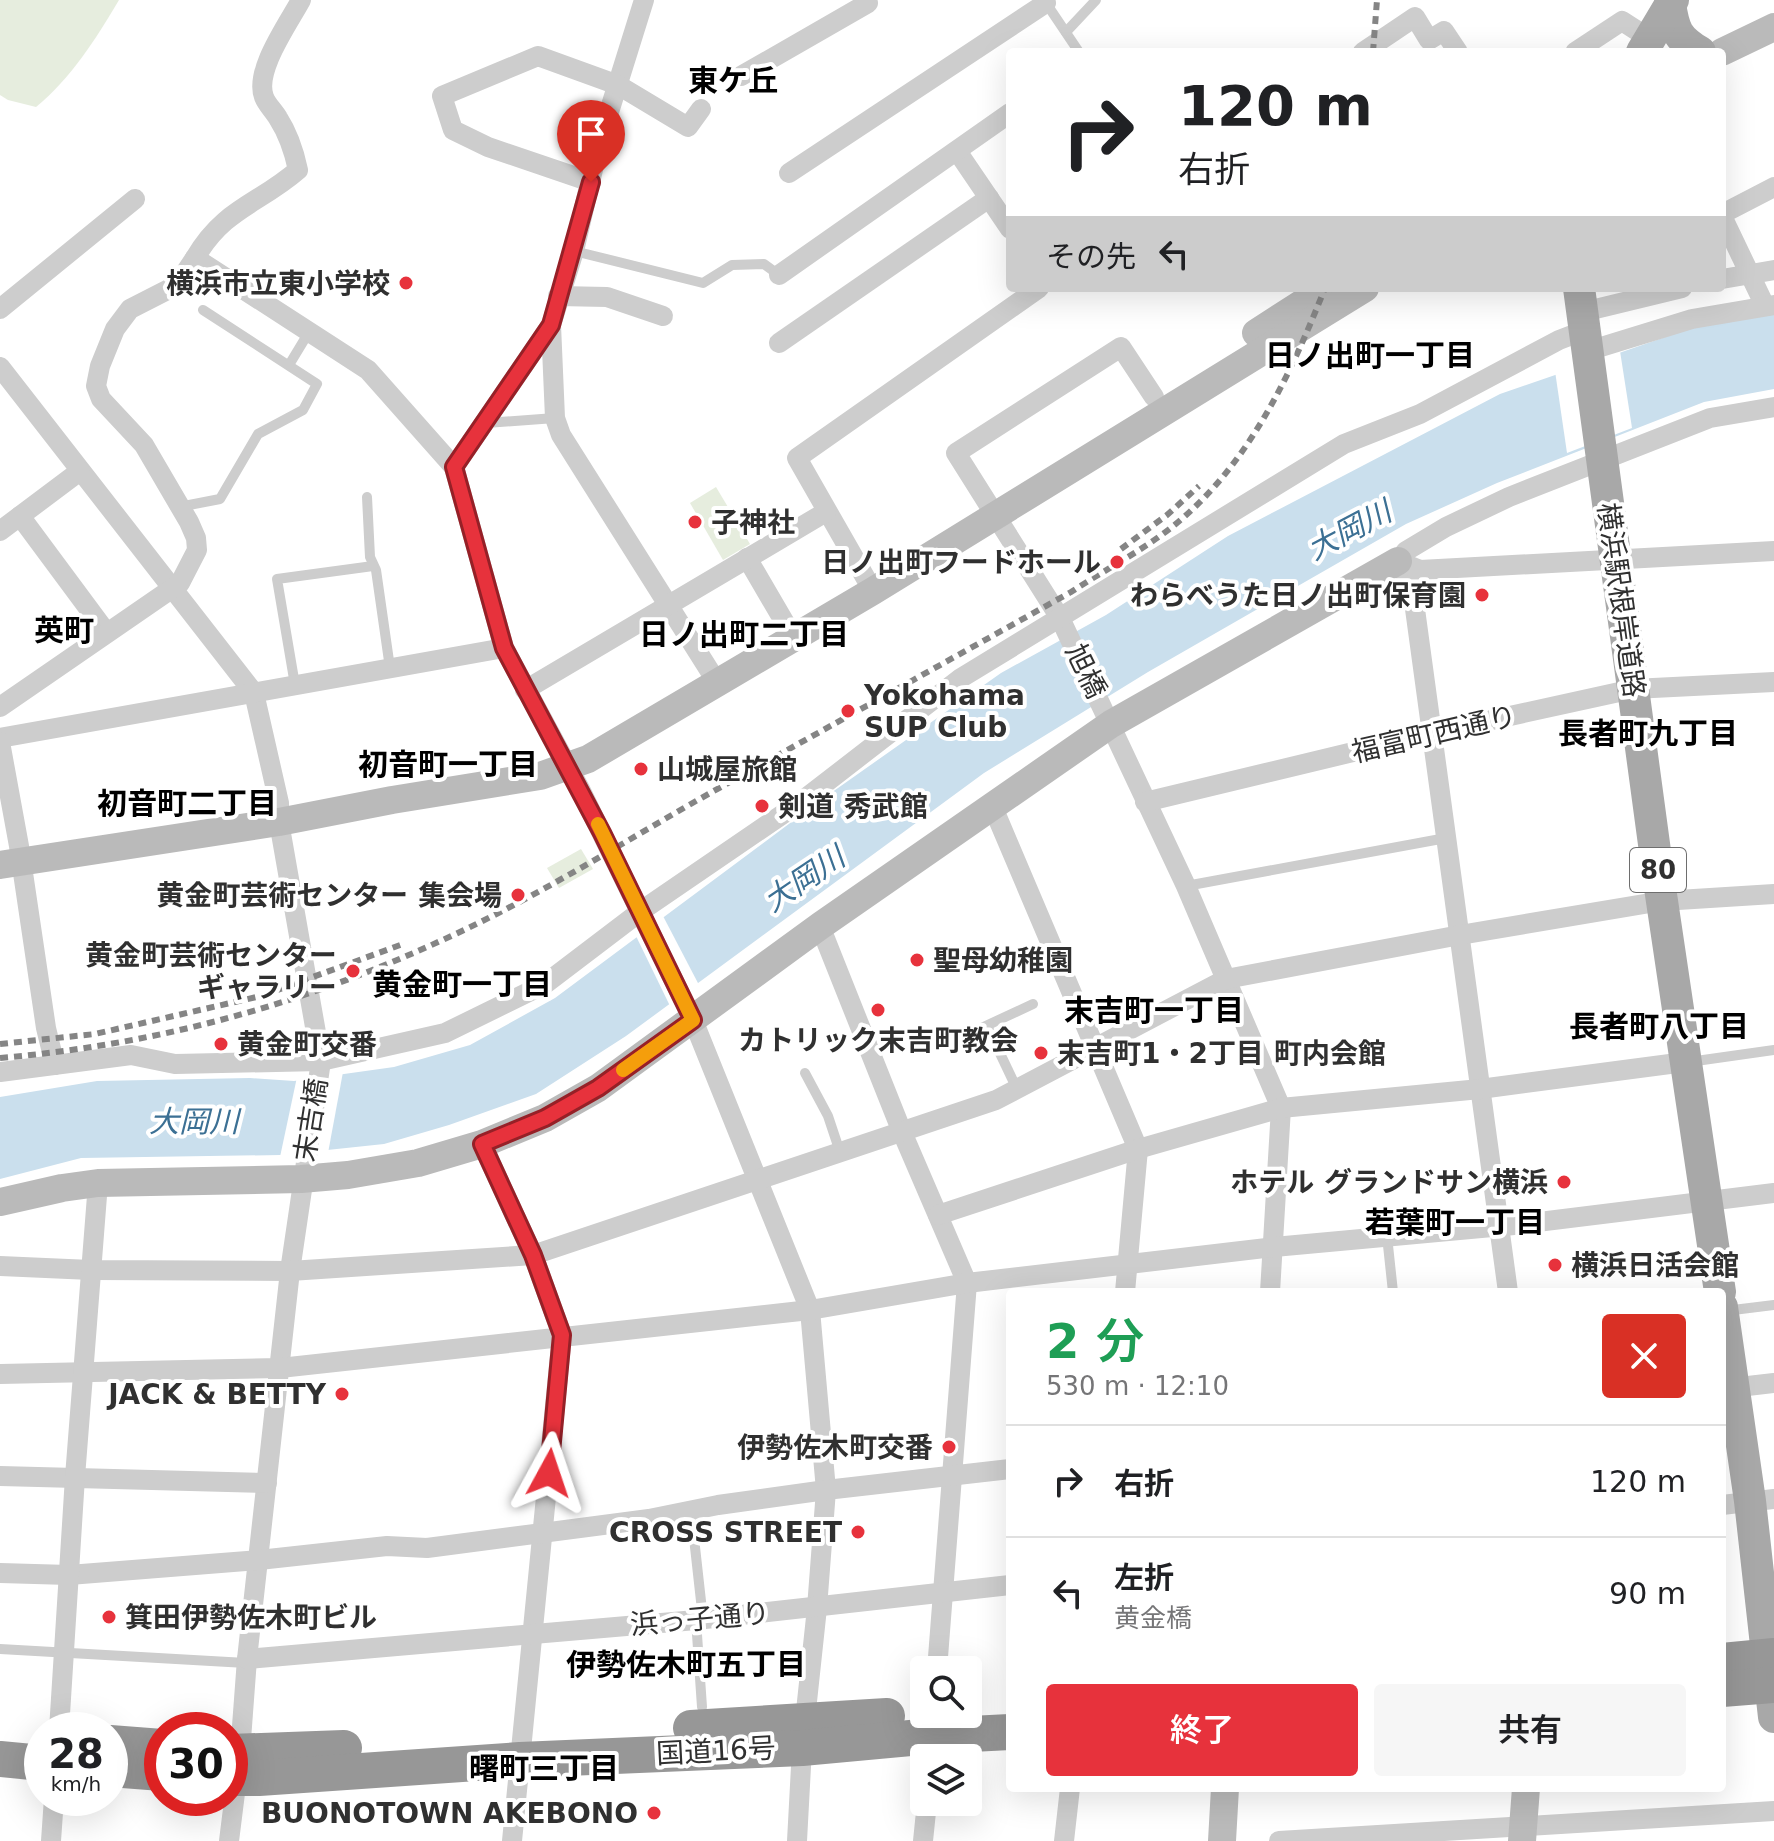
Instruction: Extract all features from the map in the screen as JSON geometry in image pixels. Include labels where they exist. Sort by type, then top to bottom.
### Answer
[{"type":"highway","points":[[1726,1663],[1772,1680]]},
{"type":"highway","points":[[1726,1688],[1772,1680]]},
{"type":"highway","points":[[982,1710],[1006,1708]]},
{"type":"highway","name":"国道16号","points":[[248,1764],[804,1734],[930,1730],[1006,1732]]},
{"type":"highway","points":[[0,1734],[24,1736]]},
{"type":"highway","points":[[0,1759],[24,1761]]},
{"type":"main road","points":[[1646,46],[1671,2]]},
{"type":"main road","points":[[1671,2],[1675,30],[1694,48]]},
{"type":"main road","points":[[1726,50],[1774,27]]},
{"type":"main road","points":[[1726,72],[1774,49]]},
{"type":"main road","points":[[993,510],[1154,397],[1320,292]]},
{"type":"main road","points":[[10,855],[279,812],[392,800],[540,776],[564,760],[580,744],[713,676],[1358,292]]},
{"type":"main road","name":"横浜駅根岸道路","points":[[1584,320],[1662,901],[1719,1288]]},
{"type":"main road","points":[[0,1202],[98,1183],[301,1179],[348,1175],[418,1163],[482,1144],[545,1118],[598,1088],[820,926],[1111,724],[1398,561]]},
{"type":"main road","points":[[713,676],[785,623],[869,583]]},
{"type":"main road","points":[[1726,1362],[1749,1502],[1772,1680]]},
{"type":"main road","points":[[1222,1841],[1225,1792]]},
{"type":"main road","points":[[1523,1834],[1526,1792]]},
{"type":"street","points":[[0,707],[180,583],[197,550],[196,538],[144,445],[101,399],[96,386],[100,366],[115,329],[130,309],[177,285],[203,244],[226,217],[298,170],[290,140],[263,96],[261,83],[269,60],[301,0]]},
{"type":"street","points":[[644,0],[599,144],[574,251],[551,325],[555,418],[561,435],[713,676]]},
{"type":"street","points":[[741,76],[868,3],[867,0]]},
{"type":"street","points":[[789,173],[1046,3]]},
{"type":"street","points":[[1369,48],[1415,17],[1429,40],[1444,31],[1455,48]]},
{"type":"street","points":[[1581,48],[1622,21],[1646,46]]},
{"type":"street","points":[[591,182],[488,147],[453,130],[442,96],[538,56],[618,85],[688,127],[701,109]]},
{"type":"street","points":[[779,275],[1006,116]]},
{"type":"street","points":[[957,151],[1006,223]]},
{"type":"street","points":[[1726,213],[1774,187]]},
{"type":"street","points":[[779,343],[989,198]]},
{"type":"street","points":[[0,309],[135,199]]},
{"type":"street","points":[[1584,320],[1692,319],[1770,305],[1750,273],[1726,223]]},
{"type":"street","points":[[195,258],[368,370],[454,467],[504,648],[641,911],[693,1020],[810,1310],[826,1490],[797,1841]]},
{"type":"street","points":[[1726,278],[1774,270]]},
{"type":"street","points":[[869,583],[797,458],[1033,292]]},
{"type":"street","points":[[0,1072],[131,1055],[175,1064],[321,1061],[445,1033],[545,984],[641,911],[802,801],[961,678],[1344,444],[1420,414],[1559,340],[1584,320],[1670,292]]},
{"type":"street","points":[[558,296],[607,297],[663,316]]},
{"type":"street","points":[[454,467],[551,325]]},
{"type":"street","name":"旭橋","points":[[1154,397],[1121,347],[956,453],[1060,618],[1186,886],[1281,1108]]},
{"type":"street","points":[[2,374],[254,692]]},
{"type":"street","points":[[1398,561],[1406,551],[1446,527],[1602,454],[1710,418],[1774,407]]},
{"type":"street","points":[[80,471],[7,522],[106,632]]},
{"type":"street","points":[[525,690],[826,512]]},
{"type":"street","points":[[1398,561],[1420,570],[1774,551]]},
{"type":"street","points":[[747,558],[785,623]]},
{"type":"street","points":[[1398,561],[1412,587],[1507,1288]]},
{"type":"street","points":[[55,1065],[10,855],[0,740],[504,648]]},
{"type":"street","name":"福富町西通り","points":[[1145,802],[1432,733],[1633,689],[1774,682]]},
{"type":"street","name":"末吉橋","points":[[240,1712],[301,1179],[321,1061],[279,812],[254,692]]},
{"type":"street","points":[[992,805],[1138,1149],[1125,1288]]},
{"type":"street","points":[[0,1266],[91,1270],[290,1271],[533,1255],[996,1100],[1226,979],[1662,901],[1774,894]]},
{"type":"street","points":[[820,926],[902,1132],[967,1283],[938,1656]]},
{"type":"street","points":[[938,1215],[1138,1149],[1281,1108],[1480,1089],[1685,1062]]},
{"type":"street","points":[[1270,1288],[1281,1108]]},
{"type":"street","points":[[482,1144],[533,1255],[562,1335],[512,1841]]},
{"type":"street","points":[[60,1712],[98,1183]]},
{"type":"street","points":[[0,1374],[280,1368],[810,1310],[967,1283],[1274,1247],[1499,1226],[1774,1193]]},
{"type":"street","points":[[1728,1388],[1774,1383]]},
{"type":"street","points":[[0,1573],[69,1575],[387,1546],[427,1548],[826,1490],[1006,1469]]},
{"type":"street","points":[[0,1476],[267,1483]]},
{"type":"street","name":"浜っ子通り","points":[[246,1661],[699,1620],[1006,1586]]},
{"type":"street","points":[[1064,1841],[1070,1792]]},
{"type":"street","points":[[1279,1841],[1523,1834],[1774,1811]]},
{"type":"street","points":[[51,1841],[53,1816]]},
{"type":"street","name":"末吉橋","points":[[229,1841],[231,1816]]},
{"type":"street","points":[[923,1841],[926,1816]]},
{"type":"lane","points":[[1066,32],[1096,0]]},
{"type":"lane","points":[[1046,3],[1076,48]]},
{"type":"lane","points":[[574,251],[703,283],[732,265],[764,264],[779,275]]},
{"type":"lane","points":[[179,507],[220,499],[258,434],[303,410],[317,384],[203,310]]},
{"type":"lane","points":[[289,365],[309,332]]},
{"type":"lane","points":[[484,423],[555,418]]},
{"type":"lane","points":[[367,497],[370,557],[376,570],[390,668]]},
{"type":"lane","points":[[295,685],[277,579],[373,566]]},
{"type":"lane","points":[[1186,886],[1446,838]]},
{"type":"lane","points":[[947,1044],[1033,1004]]},
{"type":"lane","points":[[987,1026],[1017,1089]]},
{"type":"lane","points":[[1685,1062],[1774,1050]]},
{"type":"lane","points":[[805,1073],[828,1116],[840,1152]]},
{"type":"lane","points":[[1387,1236],[1393,1288]]},
{"type":"lane","points":[[1726,1309],[1774,1305]]},
{"type":"lane","points":[[691,1511],[702,1707]]},
{"type":"lane","points":[[0,1649],[246,1661]]},
{"type":"green space","points":[[0,0],[119,0],[82,57],[36,107],[0,95]]},
{"type":"green space","points":[[716,487],[750,544],[723,560],[690,503]]},
{"type":"green space","points":[[581,849],[593,869],[559,888],[547,868]]},
{"type":"water","name":"大岡川","points":[[1774,311],[1774,389],[1704,402],[1497,483],[1406,524],[1148,672],[984,773],[626,1036],[536,1094],[384,1144],[280,1155],[81,1158],[0,1179],[0,1097],[97,1081],[250,1078],[294,1081],[394,1067],[470,1045],[555,998],[821,800],[1001,673],[1106,615],[1228,536],[1500,394],[1706,323]]},
{"type":"pier","points":[[1620,351],[1632,428],[1567,453],[1555,371]]},
{"type":"pier","points":[[663,916],[699,985],[670,1006],[635,934]]},
{"type":"pier","points":[[343,1072],[328,1153],[280,1157],[297,1077]]},
{"type":"railway","points":[[1373,48],[1377,0]]},
{"type":"railway","points":[[0,1058],[121,1042],[180,1030],[295,998],[408,955],[552,884],[1071,592],[1171,528],[1209,493],[1268,411],[1323,292]]},
{"type":"railway","points":[[1121,549],[1167,515],[1199,486]]},
{"type":"railway","points":[[0,1044],[95,1034],[261,996],[403,944]]},
{"type":"slow traffic","points":[[598,824],[693,1020],[623,1070]]},
{"type":"place","name":"横浜市立東小学校","points":[[406,283]]},
{"type":"place","name":"子神社","points":[[695,522]]},
{"type":"place","name":"日ノ出町フードホール","points":[[1117,562]]},
{"type":"place","name":"わらべうた日ノ出町保育園","points":[[1482,595]]},
{"type":"place","name":"Yokohama SUP Club","points":[[848,711]]},
{"type":"place","name":"山城屋旅館","points":[[641,769]]},
{"type":"place","name":"剣道 秀武館","points":[[762,806]]},
{"type":"place","name":"黄金町芸術センター 集会場","points":[[518,895]]},
{"type":"place","name":"聖母幼稚園","points":[[917,960]]},
{"type":"place","name":"黄金町芸術センター ギャラリー","points":[[353,971]]},
{"type":"place","name":"カトリック末吉町教会","points":[[878,1010]]},
{"type":"place","name":"黄金町交番","points":[[221,1044]]},
{"type":"place","name":"末吉町1・2丁目 町内会館","points":[[1041,1053]]},
{"type":"place","name":"ホテル グランドサン横浜","points":[[1564,1182]]},
{"type":"place","name":"横浜日活会館","points":[[1555,1265]]},
{"type":"place","name":"JACK & BETTY","points":[[342,1394]]},
{"type":"place","name":"伊勢佐木町交番","points":[[949,1447]]},
{"type":"place","name":"CROSS STREET","points":[[858,1532]]},
{"type":"place","name":"箕田伊勢佐木町ビル","points":[[109,1617]]},
{"type":"place","name":"BUONOTOWN AKEBONO","points":[[654,1813]]},
{"type":"district","name":"東ケ丘","points":[[733,80]]},
{"type":"district","name":"日ノ出町一丁目","points":[[1370,355]]},
{"type":"district","name":"英町","points":[[64,630]]},
{"type":"district","name":"日ノ出町二丁目","points":[[744,634]]},
{"type":"district","name":"長者町九丁目","points":[[1648,733]]},
{"type":"district","name":"初音町一丁目","points":[[448,764]]},
{"type":"district","name":"初音町二丁目","points":[[187,803]]},
{"type":"district","name":"黄金町一丁目","points":[[462,984]]},
{"type":"district","name":"末吉町一丁目","points":[[1154,1010]]},
{"type":"district","name":"長者町八丁目","points":[[1659,1026]]},
{"type":"district","name":"若葉町一丁目","points":[[1455,1222]]},
{"type":"district","name":"伊勢佐木町五丁目","points":[[686,1664]]},
{"type":"district","name":"曙町三丁目","points":[[544,1768]]},
{"type":"route","points":[[549,1473],[562,1335],[533,1255],[482,1144],[545,1118],[598,1088],[693,1020],[580,789],[504,648],[454,467],[551,325],[591,182]]}]
